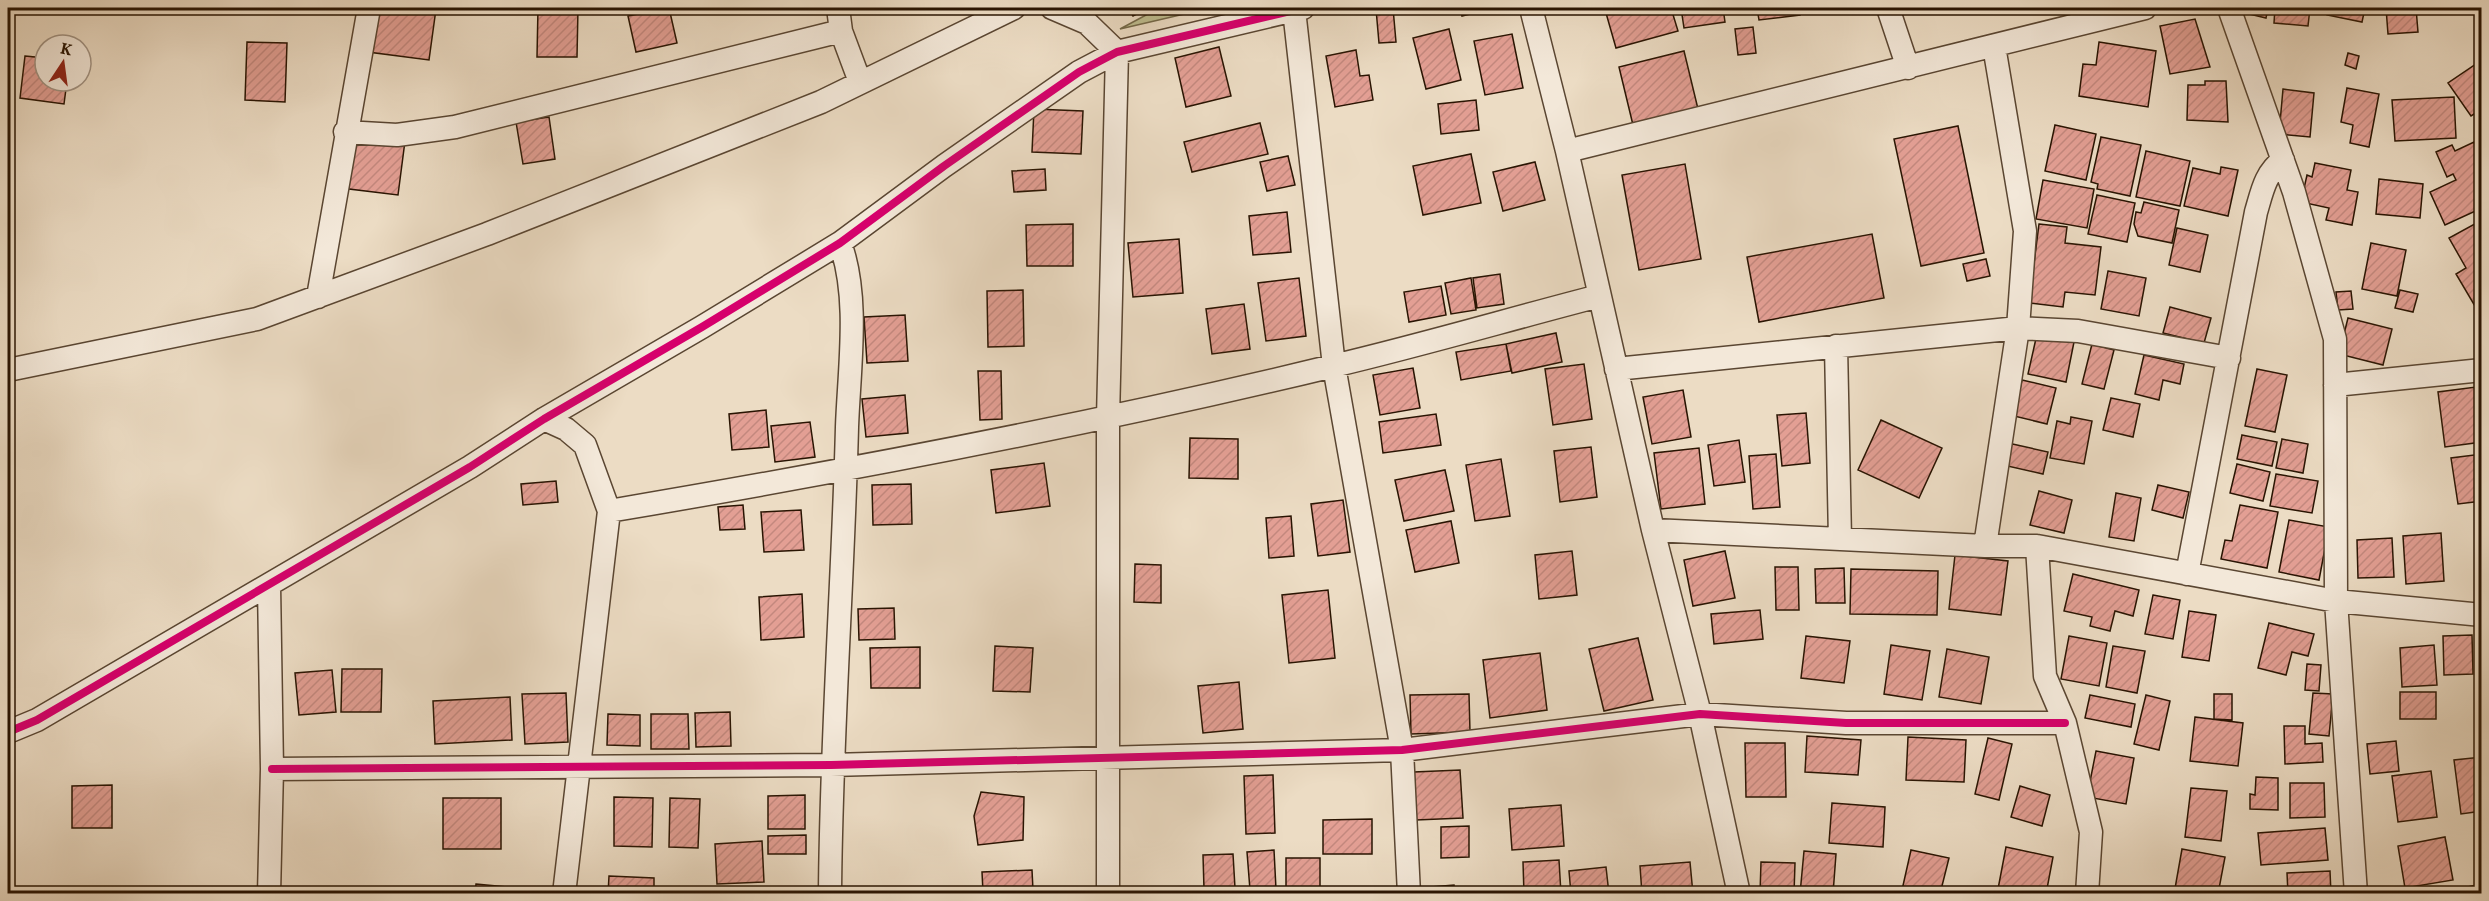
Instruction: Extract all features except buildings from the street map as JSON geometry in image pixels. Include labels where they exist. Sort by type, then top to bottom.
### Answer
[{"type":"street","points":[[318,297],[345,132],[369,8]]},
{"type":"street","points":[[838,8],[841,32],[861,82]]},
{"type":"street","points":[[8,370],[257,319],[499,230],[821,102],[1014,8]]},
{"type":"street","points":[[1052,8],[1087,23],[1117,52],[1108,417],[1108,894]]},
{"type":"street","points":[[1531,8],[1567,151],[1653,530],[1700,714],[1739,894]]},
{"type":"street","points":[[1888,8],[1908,68]]},
{"type":"street","points":[[1567,151],[2145,8]]},
{"type":"street","points":[[2229,8],[2283,160],[2335,339],[2336,601],[2356,894]]},
{"type":"street","points":[[8,732],[37,720],[470,467],[544,418],[702,327],[840,243],[944,166],[1079,72],[1117,52],[1298,9],[1334,366],[1402,750],[1409,894]]},
{"type":"street","points":[[345,132],[396,135],[455,128],[841,32]]},
{"type":"street","points":[[1985,546],[2018,328],[2025,231],[1994,46]]},
{"type":"street","points":[[2187,574],[2256,212],[2265,183],[2273,167],[2283,160]]},
{"type":"street","points":[[830,894],[831,765],[846,471],[851,293],[840,243]]},
{"type":"street","points":[[609,512],[846,471],[1108,417],[1334,366],[1599,296]]},
{"type":"street","points":[[1616,369],[2018,328],[2078,331],[2229,358]]},
{"type":"street","points":[[1836,346],[1840,539]]},
{"type":"street","points":[[2335,385],[2481,370]]},
{"type":"street","points":[[544,418],[566,429],[585,444],[609,512],[577,767],[564,894]]},
{"type":"street","points":[[1653,530],[1985,546],[2037,546],[2336,601],[2481,615]]},
{"type":"street","points":[[2037,546],[2045,676],[2065,723],[2091,832],[2087,894]]},
{"type":"street","points":[[269,585],[272,769],[270,894]]},
{"type":"street","points":[[272,769],[831,765],[1402,750],[1700,714],[1846,723],[2065,723]]},
{"type":"green space","points":[[1159,8],[1210,8],[1120,29]]},
{"type":"cycle path","points":[[8,732],[37,720],[470,467],[544,419],[840,243],[944,166],[1079,72],[1117,52],[1303,8]]},
{"type":"cycle path","points":[[272,769],[831,765],[1402,750],[1700,714],[1846,723],[2065,723]]}]
